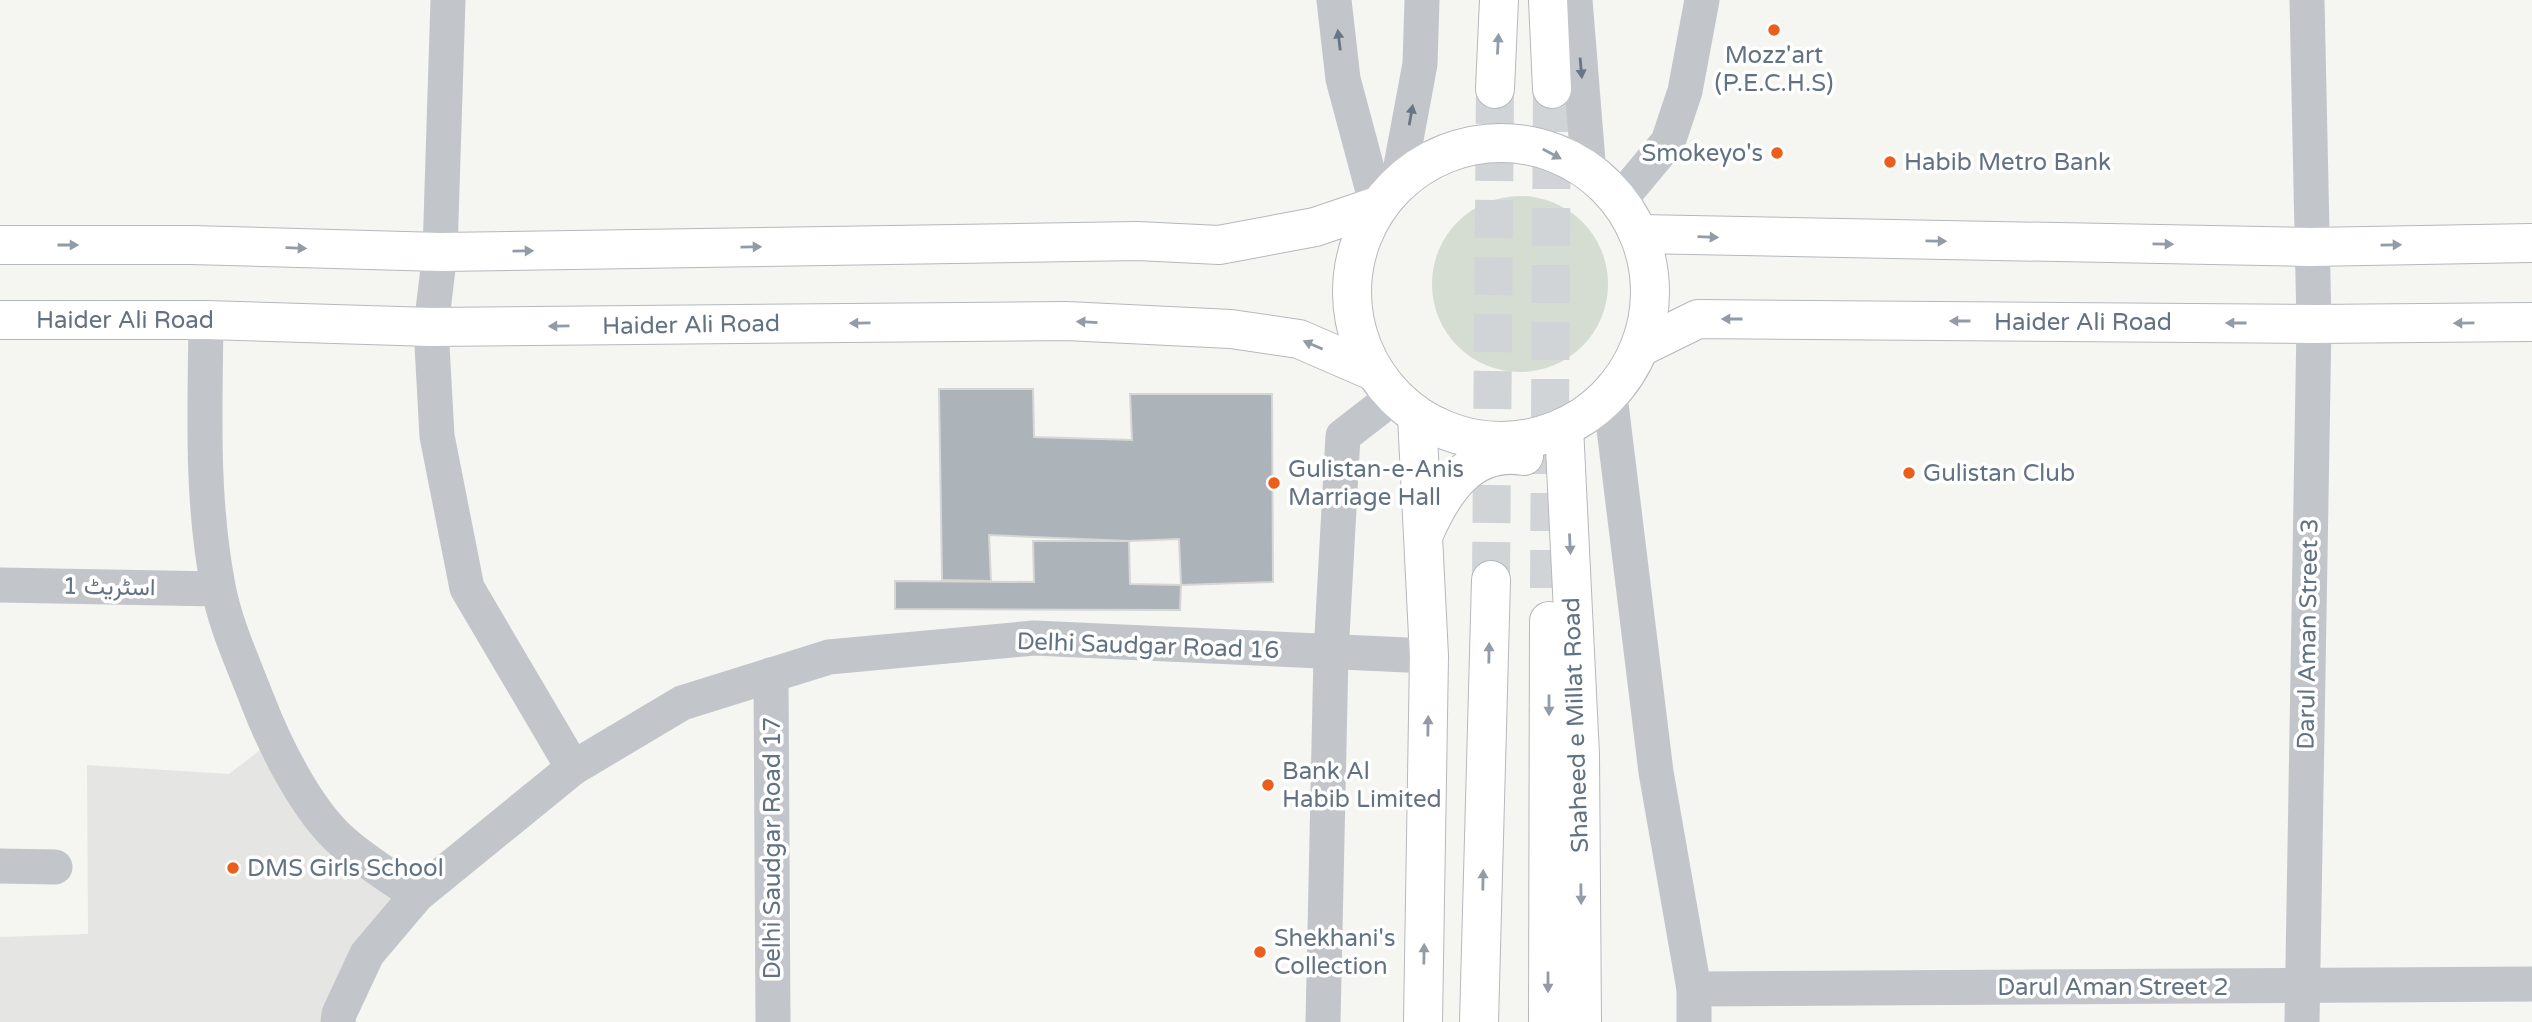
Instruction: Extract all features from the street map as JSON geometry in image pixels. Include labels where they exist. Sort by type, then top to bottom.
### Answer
[{"type":"main road","points":[[1496,89],[1499,0]]},
{"type":"main road","points":[[1548,0],[1552,89]]},
{"type":"main road","points":[[0,245],[191,245],[440,252],[1137,241],[1219,245],[1315,227],[1388,194],[1432,157],[1482,142],[1534,144],[1589,174],[1618,202],[1640,234],[1651,291],[1641,347],[1610,396]]},
{"type":"main road","points":[[1388,194],[1358,246],[1351,289],[1357,332],[1396,394],[1423,536],[1429,656],[1423,1022]]},
{"type":"main road","points":[[1640,234],[2311,247],[2532,243]]},
{"type":"main road","name":"Haider Ali Road","points":[[1641,347],[1698,319],[2314,324],[2532,322]]},
{"type":"main road","name":"Haider Ali Road","points":[[0,320],[206,320],[431,327],[1066,321],[1231,329],[1298,339],[1396,394],[1463,437],[1513,442],[1564,427],[1610,396]]},
{"type":"main road","name":"Shaheed e Millat Road","points":[[1564,427],[1580,755],[1582,1022]]},
{"type":"main road","points":[[1423,536],[1441,496],[1456,479],[1479,462],[1511,454],[1538,458],[1559,474],[1567,487]]},
{"type":"main road","points":[[1479,1022],[1491,580]]},
{"type":"main road","name":"Shaheed e Millat Road","points":[[1548,1022],[1549,588]]},
{"type":"street","points":[[448,0],[440,252],[431,327],[438,436],[467,588],[573,768]]},
{"type":"street","points":[[1334,0],[1343,79],[1388,194]]},
{"type":"street","points":[[1388,194],[1420,64],[1422,0]]},
{"type":"street","points":[[1575,0],[1589,174]]},
{"type":"street","points":[[1618,202],[1668,142],[1685,90],[1702,0]]},
{"type":"street","name":"Darul Aman Street 3","points":[[2302,1022],[2314,324],[2307,0]]},
{"type":"street","points":[[206,320],[204,450],[208,519],[218,589],[272,741],[304,793],[342,841],[416,895]]},
{"type":"street","points":[[1323,1022],[1331,654],[1343,436],[1396,394]]},
{"type":"street","points":[[1610,396],[1656,772],[1694,1005]]},
{"type":"street","name":"اسٹریٹ 1","points":[[0,585],[218,589]]},
{"type":"street","name":"Delhi Saudgar Road 16","points":[[338,1022],[339,1014],[367,954],[416,895],[573,768],[682,703],[829,657],[1034,638],[1331,654],[1429,656]]},
{"type":"street","name":"Delhi Saudgar Road 17","points":[[771,675],[773,1022]]},
{"type":"street","points":[[0,866],[55,867]]},
{"type":"street","name":"Darul Aman Street 2","points":[[1694,1005],[2303,986],[2532,984]]},
{"type":"shaded area","points":[[1520,196],[1554,203],[1582,222],[1601,250],[1608,284],[1601,318],[1582,346],[1554,365],[1520,372],[1486,365],[1458,346],[1439,318],[1432,284],[1439,250],[1458,222],[1486,203]]},
{"type":"shaded area","name":"DMS Girls School","points":[[272,741],[304,793],[417,895],[338,1022],[0,1022],[0,937],[88,934],[87,765],[229,774]]},
{"type":"building","points":[[939,389],[1033,389],[1034,437],[1132,440],[1130,394],[1272,394],[1273,582],[1181,585],[1179,539],[1129,541],[989,535],[991,581],[942,580]]},
{"type":"building","points":[[1033,541],[1129,541],[1130,584],[1181,585],[1180,610],[895,609],[895,581],[1034,582]]},
{"type":"tunnel","points":[[1491,580],[1495,89]]},
{"type":"tunnel","points":[[1549,588],[1552,89]]},
{"type":"place","name":"Mozz'art (P.E.C.H.S)","points":[[1774,30]]},
{"type":"place","name":"Smokeyo's","points":[[1777,153]]},
{"type":"place","name":"Habib Metro Bank","points":[[1890,162]]},
{"type":"place","name":"Gulistan Club","points":[[1909,473]]},
{"type":"place","name":"Gulistan-e-Anis Marriage Hall","points":[[1274,483]]},
{"type":"place","name":"Bank Al Habib Limited","points":[[1268,785]]},
{"type":"place","name":"DMS Girls School","points":[[233,868]]},
{"type":"place","name":"Shekhani's Collection","points":[[1260,952]]}]
